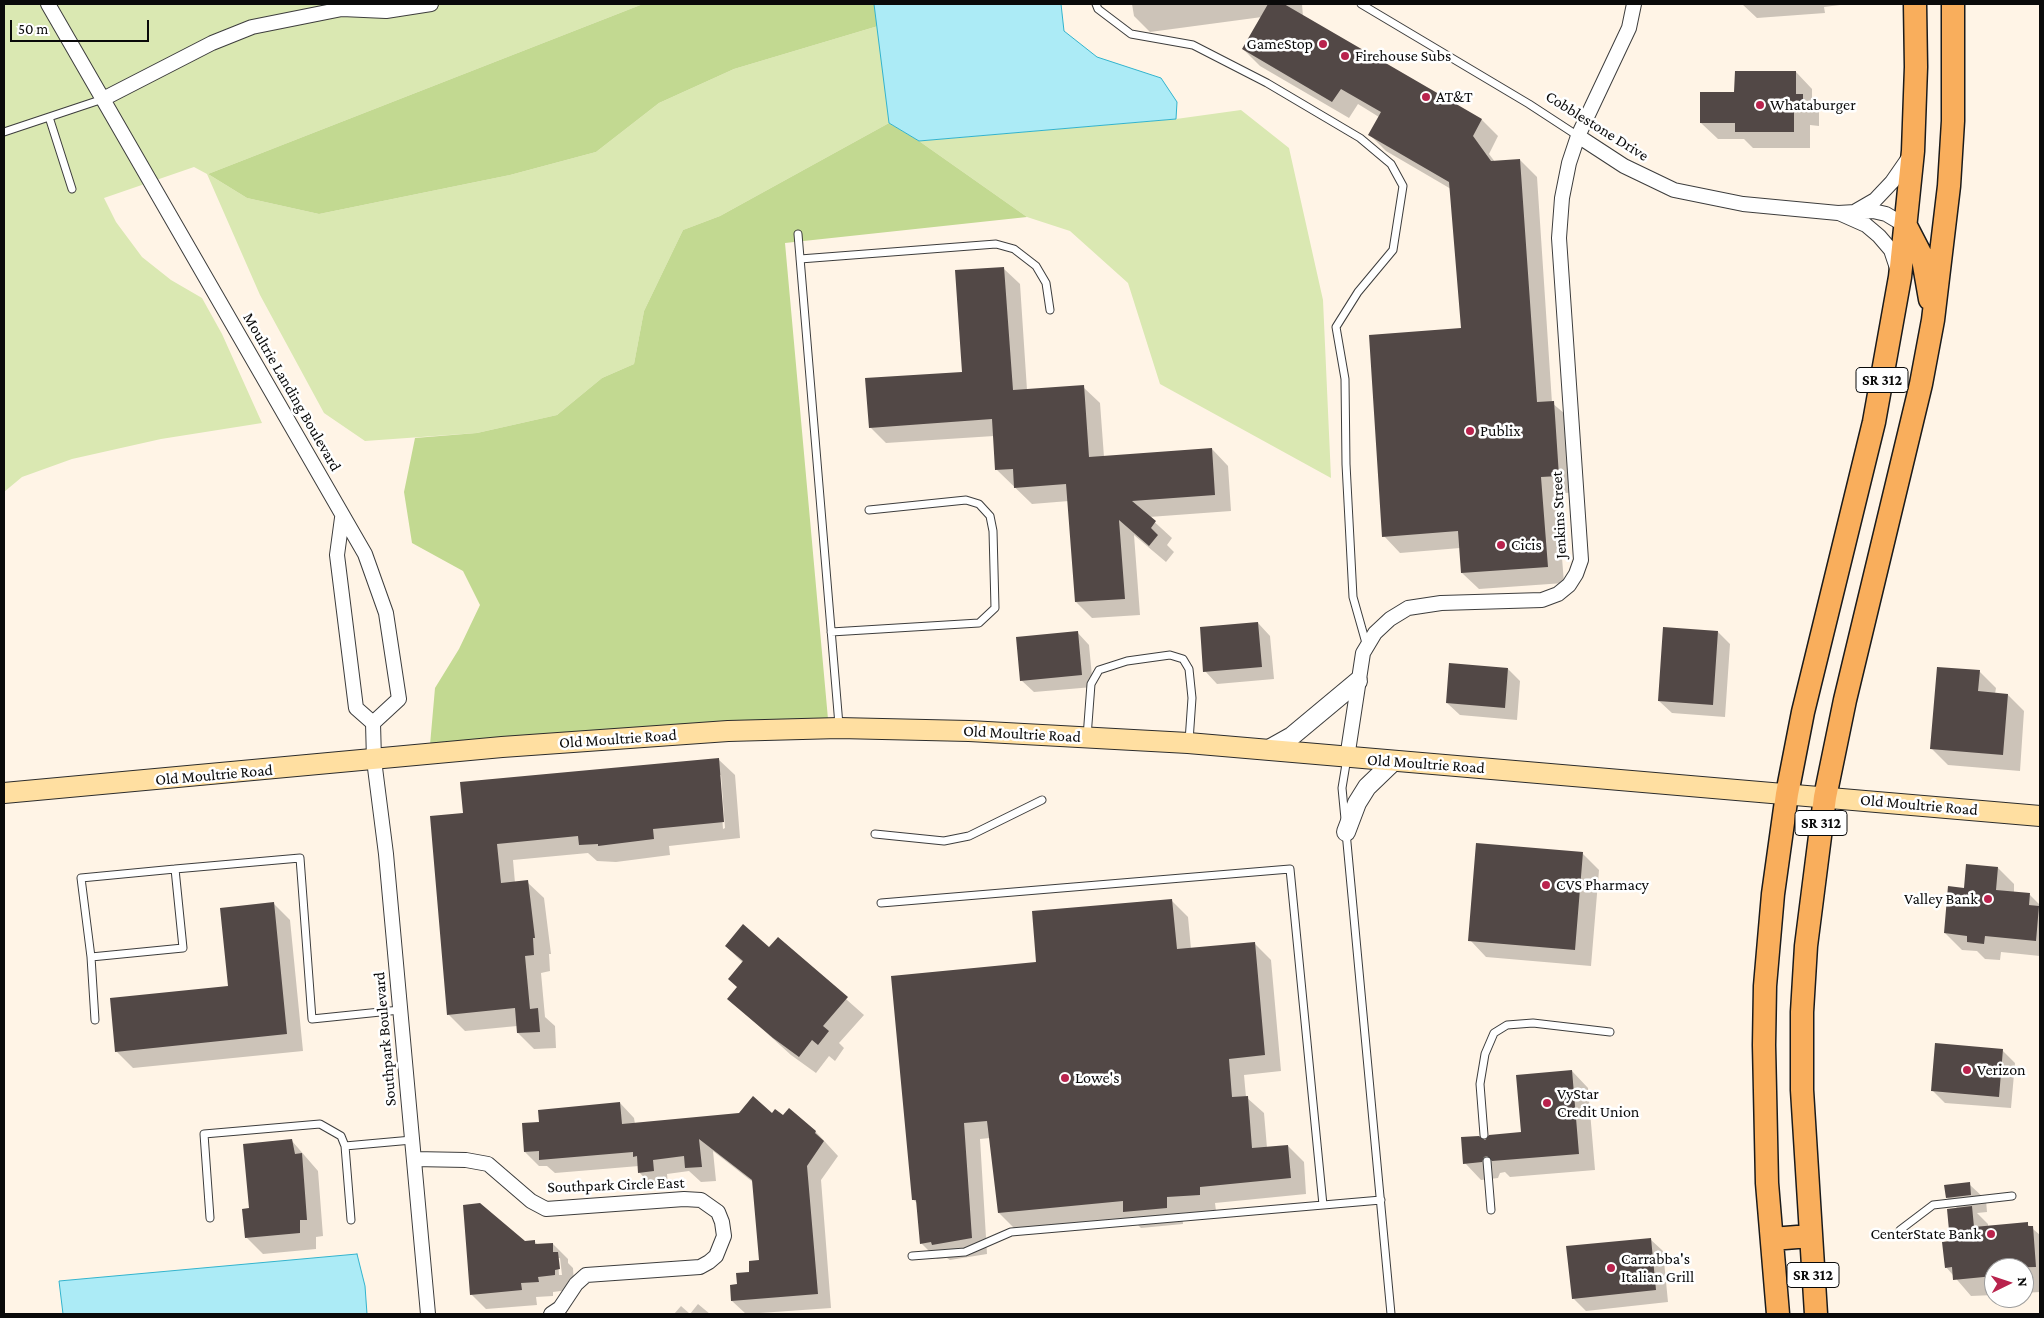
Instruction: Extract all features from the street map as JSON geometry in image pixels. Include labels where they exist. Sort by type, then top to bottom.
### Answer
[{"type":"main road","name":"SR 312","points":[[1778,1314],[1765,1125],[1765,986],[1773,894],[1787,794],[1803,712],[1874,422],[1900,277],[1913,151],[1916,67],[1915,4]]},
{"type":"main road","name":"SR 312","points":[[1816,1314],[1802,1100],[1802,1012],[1806,946],[1825,797],[1845,700],[1919,392],[1933,320],[1949,186],[1953,121],[1953,4]]},
{"type":"main road","points":[[1906,226],[1923,258],[1933,320]]},
{"type":"main road","name":"Old Moultrie Road","points":[[4,792],[502,747],[728,731],[839,728],[969,731],[1188,743],[2040,816]]},
{"type":"main road","points":[[1772,1239],[1810,1236]]},
{"type":"street","name":"Moultrie Landing Boulevard","points":[[48,4],[342,518],[365,554],[386,613],[400,699],[373,723]]},
{"type":"street","points":[[103,99],[212,43],[252,27],[342,9],[386,11],[431,4]]},
{"type":"street","name":"Jenkins Street","points":[[1366,644],[1390,619],[1408,608],[1441,603],[1542,600],[1558,594],[1569,585],[1576,574],[1581,560],[1559,238],[1562,198],[1568,164],[1578,136],[1629,28],[1634,4]]},
{"type":"street","name":"Cobblestone Drive","points":[[1578,136],[1624,166],[1674,190],[1743,204],[1838,213],[1856,211],[1886,214],[1906,226]]},
{"type":"street","points":[[1856,211],[1881,194],[1892,182],[1913,151]]},
{"type":"street","name":"Cobblestone Drive","points":[[1838,213],[1866,225],[1879,236],[1891,250],[1900,277]]},
{"type":"street","points":[[342,518],[337,555],[356,708],[373,723]]},
{"type":"street","points":[[1346,758],[1366,644]]},
{"type":"street","points":[[1267,750],[1292,736],[1358,681]]},
{"type":"street","name":"Southpark Boulevard","points":[[373,723],[374,760],[386,854],[428,1314]]},
{"type":"street","points":[[1346,832],[1367,787],[1394,761]]},
{"type":"street","name":"Southpark Circle East","points":[[414,1159],[466,1160],[488,1164],[531,1201],[546,1209],[684,1199],[701,1200],[718,1212],[724,1236],[716,1256],[709,1262],[700,1267],[586,1275],[576,1284],[560,1308],[551,1314]]},
{"type":"lane","points":[[1096,4],[1098,9],[1132,34],[1193,45],[1266,83],[1351,133],[1391,164],[1403,186],[1393,250],[1358,292],[1336,327],[1345,379],[1346,464],[1353,597],[1366,644]]},
{"type":"lane","name":"Cobblestone Drive","points":[[1360,4],[1529,104],[1578,136]]},
{"type":"lane","points":[[4,132],[103,99]]},
{"type":"lane","points":[[49,117],[72,189]]},
{"type":"lane","points":[[798,234],[839,728]]},
{"type":"lane","points":[[800,259],[996,244],[1014,249],[1036,266],[1046,283],[1050,310]]},
{"type":"lane","points":[[831,632],[979,623],[995,608],[993,531],[990,516],[979,504],[966,500],[869,510]]},
{"type":"lane","points":[[1086,737],[1091,684],[1098,670],[1127,661],[1170,655],[1183,659],[1189,669],[1192,698],[1188,743]]},
{"type":"lane","points":[[1346,758],[1342,788],[1392,1314]]},
{"type":"lane","points":[[875,834],[944,841],[960,838],[969,836],[1042,800]]},
{"type":"lane","points":[[96,1020],[91,957],[81,878],[300,858],[312,1019],[400,1010]]},
{"type":"lane","points":[[881,903],[1290,868],[1323,1205]]},
{"type":"lane","points":[[91,957],[183,948],[175,869]]},
{"type":"lane","points":[[1484,1135],[1480,1084],[1485,1054],[1494,1033],[1507,1025],[1533,1023],[1610,1032]]},
{"type":"lane","points":[[210,1218],[204,1134],[320,1124],[341,1136],[345,1146],[351,1220]]},
{"type":"lane","points":[[345,1146],[412,1140]]},
{"type":"lane","points":[[1487,1161],[1490,1210]]},
{"type":"lane","points":[[1900,1230],[1933,1205],[2012,1196]]},
{"type":"lane","points":[[912,1256],[965,1252],[1011,1232],[1381,1200]]},
{"type":"green space","points":[[4,4],[643,4],[208,174],[247,198],[319,214],[510,175],[596,152],[659,103],[734,69],[878,26],[889,123],[720,216],[683,230],[644,311],[634,364],[602,378],[557,415],[477,433],[365,441],[324,413],[260,295],[207,174],[194,167],[104,198],[116,222],[142,257],[171,280],[202,298],[222,334],[262,423],[161,439],[72,459],[22,477],[4,492]]},
{"type":"green space","points":[[643,4],[874,4],[878,26],[734,69],[659,103],[596,152],[510,175],[319,214],[247,198],[208,174]]},
{"type":"green space","points":[[1241,110],[1289,148],[1323,300],[1331,478],[1160,384],[1128,283],[1070,231],[1027,217],[919,141],[1176,119]]},
{"type":"green space","points":[[889,123],[919,141],[1027,217],[785,243],[828,719],[430,745],[435,688],[459,649],[480,605],[463,571],[412,543],[404,492],[415,438],[477,433],[557,415],[602,378],[634,364],[644,311],[683,230],[720,216]]},
{"type":"water","points":[[874,4],[1061,4],[1064,31],[1097,57],[1161,78],[1177,102],[1176,119],[919,141],[889,123]]},
{"type":"water","points":[[357,1254],[365,1286],[367,1314],[63,1314],[59,1281]]},
{"type":"building","points":[[1268,4],[1284,4],[1482,119],[1473,136],[1491,161],[1520,159],[1537,402],[1554,401],[1559,476],[1541,477],[1548,567],[1461,573],[1458,531],[1382,537],[1369,335],[1461,328],[1449,182],[1368,135],[1381,112],[1341,89],[1332,102],[1242,49]]},
{"type":"building","points":[[1735,71],[1796,71],[1796,94],[1803,94],[1803,110],[1794,109],[1794,132],[1735,132],[1735,123],[1700,123],[1700,92],[1734,92]]},
{"type":"building","points":[[1004,267],[1013,390],[1084,385],[1089,457],[1212,448],[1215,495],[1132,501],[1156,521],[1151,528],[1158,535],[1149,546],[1119,520],[1125,599],[1075,602],[1066,484],[1014,488],[1013,469],[995,470],[992,419],[869,428],[865,378],[962,372],[955,270]]},
{"type":"building","points":[[1258,622],[1262,667],[1203,672],[1200,627]]},
{"type":"building","points":[[1663,627],[1718,631],[1713,705],[1658,701]]},
{"type":"building","points":[[1078,631],[1082,675],[1020,681],[1016,637]]},
{"type":"building","points":[[1449,663],[1508,668],[1505,708],[1446,703]]},
{"type":"building","points":[[1937,667],[1980,670],[1978,691],[2008,694],[2003,755],[1930,749]]},
{"type":"building","points":[[719,758],[724,822],[653,829],[654,839],[598,846],[598,844],[579,845],[578,836],[497,844],[501,883],[528,880],[535,938],[533,938],[534,955],[525,956],[530,1009],[538,1008],[540,1032],[517,1033],[515,1008],[447,1015],[430,816],[463,813],[460,782]]},
{"type":"building","name":"CVS Pharmacy","points":[[1476,843],[1583,852],[1575,950],[1468,941]]},
{"type":"building","name":"Valley Bank","points":[[1966,864],[1998,867],[1996,890],[2030,893],[2029,905],[2039,906],[2036,941],[1985,936],[1984,944],[1967,942],[1967,936],[1944,933],[1948,886],[1964,888]]},
{"type":"building","name":"Lowe's","points":[[1172,899],[1177,949],[1255,942],[1265,1055],[1229,1059],[1232,1097],[1248,1096],[1252,1148],[1288,1145],[1291,1178],[1200,1187],[1200,1195],[1167,1197],[1167,1208],[1123,1212],[1123,1201],[998,1213],[987,1121],[964,1123],[972,1238],[932,1245],[931,1242],[920,1244],[916,1200],[912,1200],[891,976],[1036,962],[1032,911]]},
{"type":"building","points":[[274,902],[287,1034],[115,1052],[110,998],[228,986],[220,908]]},
{"type":"building","points":[[743,924],[769,947],[778,937],[848,997],[823,1026],[829,1031],[818,1045],[812,1040],[799,1057],[773,1038],[727,999],[737,987],[728,979],[743,961],[725,946]]},
{"type":"building","name":"Verizon","points":[[1935,1043],[2003,1049],[1999,1097],[1931,1091]]},
{"type":"building","name":"VyStar Credit Union","points":[[1572,1070],[1579,1154],[1492,1161],[1487,1156],[1484,1157],[1482,1162],[1463,1164],[1461,1137],[1479,1136],[1485,1140],[1489,1135],[1521,1132],[1516,1075]]},
{"type":"building","points":[[753,1096],[772,1113],[775,1109],[783,1115],[789,1108],[816,1131],[815,1133],[824,1141],[807,1166],[818,1294],[731,1301],[730,1285],[737,1284],[736,1273],[749,1272],[749,1261],[759,1260],[752,1180],[699,1139],[702,1167],[685,1168],[684,1156],[653,1160],[654,1171],[638,1173],[637,1156],[633,1157],[633,1152],[539,1160],[539,1151],[524,1152],[522,1123],[539,1122],[538,1110],[620,1102],[622,1124],[739,1113]]},
{"type":"building","points":[[292,1139],[295,1154],[302,1153],[307,1220],[300,1220],[300,1233],[245,1238],[242,1209],[249,1208],[243,1144]]},
{"type":"building","points":[[1970,1182],[1971,1195],[1946,1198],[1944,1185]]},
{"type":"building","points":[[480,1203],[525,1241],[535,1240],[535,1244],[553,1243],[553,1252],[558,1252],[560,1269],[555,1270],[555,1275],[538,1277],[539,1282],[521,1283],[522,1290],[470,1295],[463,1205]]},
{"type":"building","name":"CenterState Bank","points":[[1972,1206],[1974,1227],[2028,1222],[2028,1226],[2033,1226],[2036,1267],[2034,1267],[2034,1258],[1984,1258],[1984,1277],[1953,1280],[1952,1267],[1945,1268],[1942,1242],[1950,1241],[1947,1209]]},
{"type":"building","name":"Carrabba's Italian Grill","points":[[1651,1238],[1656,1290],[1572,1299],[1566,1246]]},
{"type":"place","name":"GameStop","points":[[1323,44]]},
{"type":"place","name":"Firehouse Subs","points":[[1345,56]]},
{"type":"place","name":"AT&T","points":[[1426,97]]},
{"type":"place","name":"Whataburger","points":[[1760,105]]},
{"type":"place","name":"Publix","points":[[1470,431]]},
{"type":"place","name":"Cicis","points":[[1501,545]]},
{"type":"place","name":"CVS Pharmacy","points":[[1546,885]]},
{"type":"place","name":"Valley Bank","points":[[1988,899]]},
{"type":"place","name":"Verizon","points":[[1967,1070]]},
{"type":"place","name":"Lowe's","points":[[1065,1078]]},
{"type":"place","name":"VyStar Credit Union","points":[[1547,1103]]},
{"type":"place","name":"CenterState Bank","points":[[1991,1234]]},
{"type":"place","name":"Carrabba's Italian Grill","points":[[1611,1268]]}]
